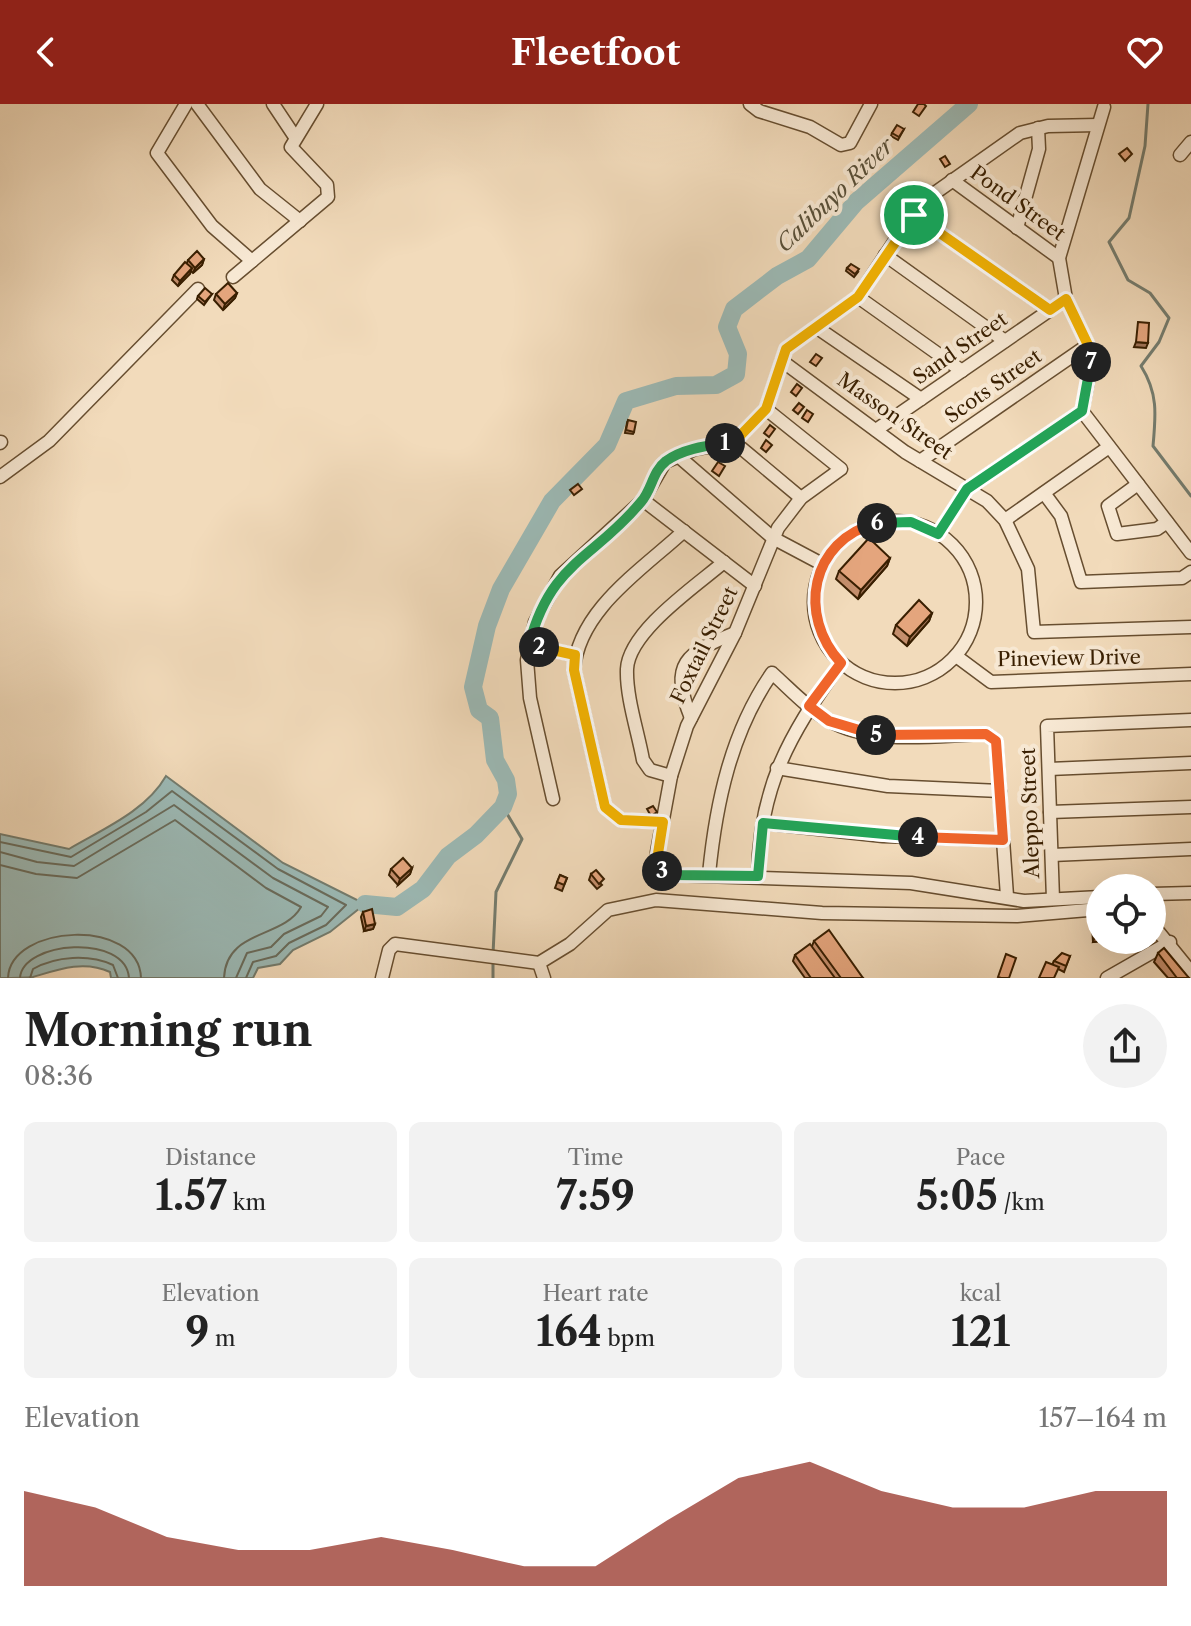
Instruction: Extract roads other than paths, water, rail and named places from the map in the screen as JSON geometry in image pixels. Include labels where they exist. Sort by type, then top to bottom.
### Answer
[{"type":"street","points":[[186,104],[157,153],[212,226],[252,261]]},
{"type":"street","points":[[197,104],[260,189],[300,221]]},
{"type":"street","points":[[273,104],[295,137]]},
{"type":"street","points":[[233,277],[328,197],[329,191],[291,147],[317,104]]},
{"type":"street","points":[[750,104],[759,111],[810,127],[841,145],[850,143],[871,104]]},
{"type":"street","points":[[938,534],[967,489],[1082,411],[1091,365],[1088,345],[1066,299],[1059,258],[1104,107]]},
{"type":"street","points":[[553,799],[530,698],[529,645],[540,610],[560,576],[643,500],[658,469],[677,455],[734,442],[766,409],[782,361],[794,341],[858,297],[914,215],[932,195],[1020,133],[1038,128],[1098,125]]},
{"type":"street","points":[[1017,228],[1039,149],[1038,128]]},
{"type":"street","points":[[1180,155],[1191,142]]},
{"type":"street","name":"Pond Street","points":[[952,180],[1059,258]]},
{"type":"street","points":[[914,215],[1050,310]]},
{"type":"street","points":[[885,255],[1005,341]]},
{"type":"street","points":[[0,477],[49,441],[198,289]]},
{"type":"street","points":[[858,297],[962,371]]},
{"type":"street","name":"Sand Street","points":[[876,430],[1066,299]]},
{"type":"street","points":[[816,327],[921,399]]},
{"type":"street","name":"Scots Street","points":[[920,461],[1088,345]]},
{"type":"street","name":"Masson Street","points":[[782,361],[920,461],[987,501],[1005,520],[1028,569],[1034,632],[1191,627]]},
{"type":"street","name":"Foxtail Street","points":[[709,874],[672,875],[659,868],[657,852],[671,776],[691,718],[735,633],[773,538],[801,498],[841,469],[766,409]]},
{"type":"street","points":[[1082,411],[1191,553]]},
{"type":"street","points":[[734,442],[801,498]]},
{"type":"street","points":[[1005,520],[1109,447]]},
{"type":"street","points":[[677,455],[773,538],[822,564]]},
{"type":"street","points":[[1138,484],[1108,506],[1117,534],[1157,529],[1167,522]]},
{"type":"street","points":[[1044,493],[1061,516],[1081,582],[1182,578],[1191,572]]},
{"type":"street","points":[[643,500],[755,586]]},
{"type":"street","points":[[911,522],[938,534],[954,547],[974,584],[972,626],[956,656],[933,674],[895,684],[876,681],[841,663],[823,640],[816,623],[815,588],[822,564],[835,546],[853,532],[873,523],[911,522]]},
{"type":"street","points":[[663,822],[621,820],[605,807],[574,670],[575,655],[596,613],[684,531]]},
{"type":"street","points":[[671,776],[650,770],[643,760],[627,671],[630,654],[642,634],[724,562]]},
{"type":"street","points":[[691,718],[679,688],[683,667],[701,647],[735,633]]},
{"type":"street","points":[[529,645],[575,655]]},
{"type":"street","name":"Pineview Drive","points":[[956,656],[991,682],[1191,674]]},
{"type":"street","points":[[758,876],[763,823],[777,768],[809,706],[841,663]]},
{"type":"street","points":[[1007,896],[996,741],[986,734],[883,736],[854,731],[829,721],[772,673],[752,701],[725,774],[709,874],[911,883],[1024,901],[1086,898]]},
{"type":"street","name":"Aleppo Street","points":[[1053,899],[1047,726],[1191,720]]},
{"type":"street","points":[[1049,769],[1191,763]]},
{"type":"street","points":[[777,768],[888,786],[1000,791]]},
{"type":"street","points":[[1050,812],[1191,807]]},
{"type":"street","points":[[763,823],[883,836],[1003,840]]},
{"type":"street","points":[[1052,855],[1191,849]]},
{"type":"street","points":[[1166,894],[1191,893]]},
{"type":"street","points":[[382,978],[389,950],[395,944],[536,963],[570,944],[608,910],[656,900],[865,914],[1017,916],[1086,910]]},
{"type":"street","points":[[1166,938],[1191,972]]},
{"type":"street","points":[[1107,978],[1170,942]]},
{"type":"street","points":[[536,963],[544,978]]},
{"type":"water","points":[[166,776],[283,863],[365,904],[330,932],[293,950],[280,964],[258,968],[253,978],[111,978],[110,972],[100,968],[81,966],[33,977],[0,978],[0,834],[69,849],[135,809]]},
{"type":"waterway","name":"Calibuyo River","points":[[365,904],[397,907],[423,889],[448,856],[476,835],[503,807],[508,794],[506,780],[495,760],[490,718],[479,710],[473,687],[487,626],[501,589],[552,501],[607,445],[626,401],[676,386],[716,385],[736,374],[738,354],[727,327],[734,309],[777,276],[808,259],[856,202],[969,104]]},
{"type":"waterway","points":[[1148,104],[1145,146],[1129,218],[1109,242],[1128,280],[1150,293],[1169,318],[1159,342],[1141,366],[1147,376],[1154,404],[1153,446],[1191,496]]},
{"type":"waterway","points":[[493,954],[496,892],[522,839],[503,807]]},
{"type":"waterway","points":[[493,962],[493,978]]}]
